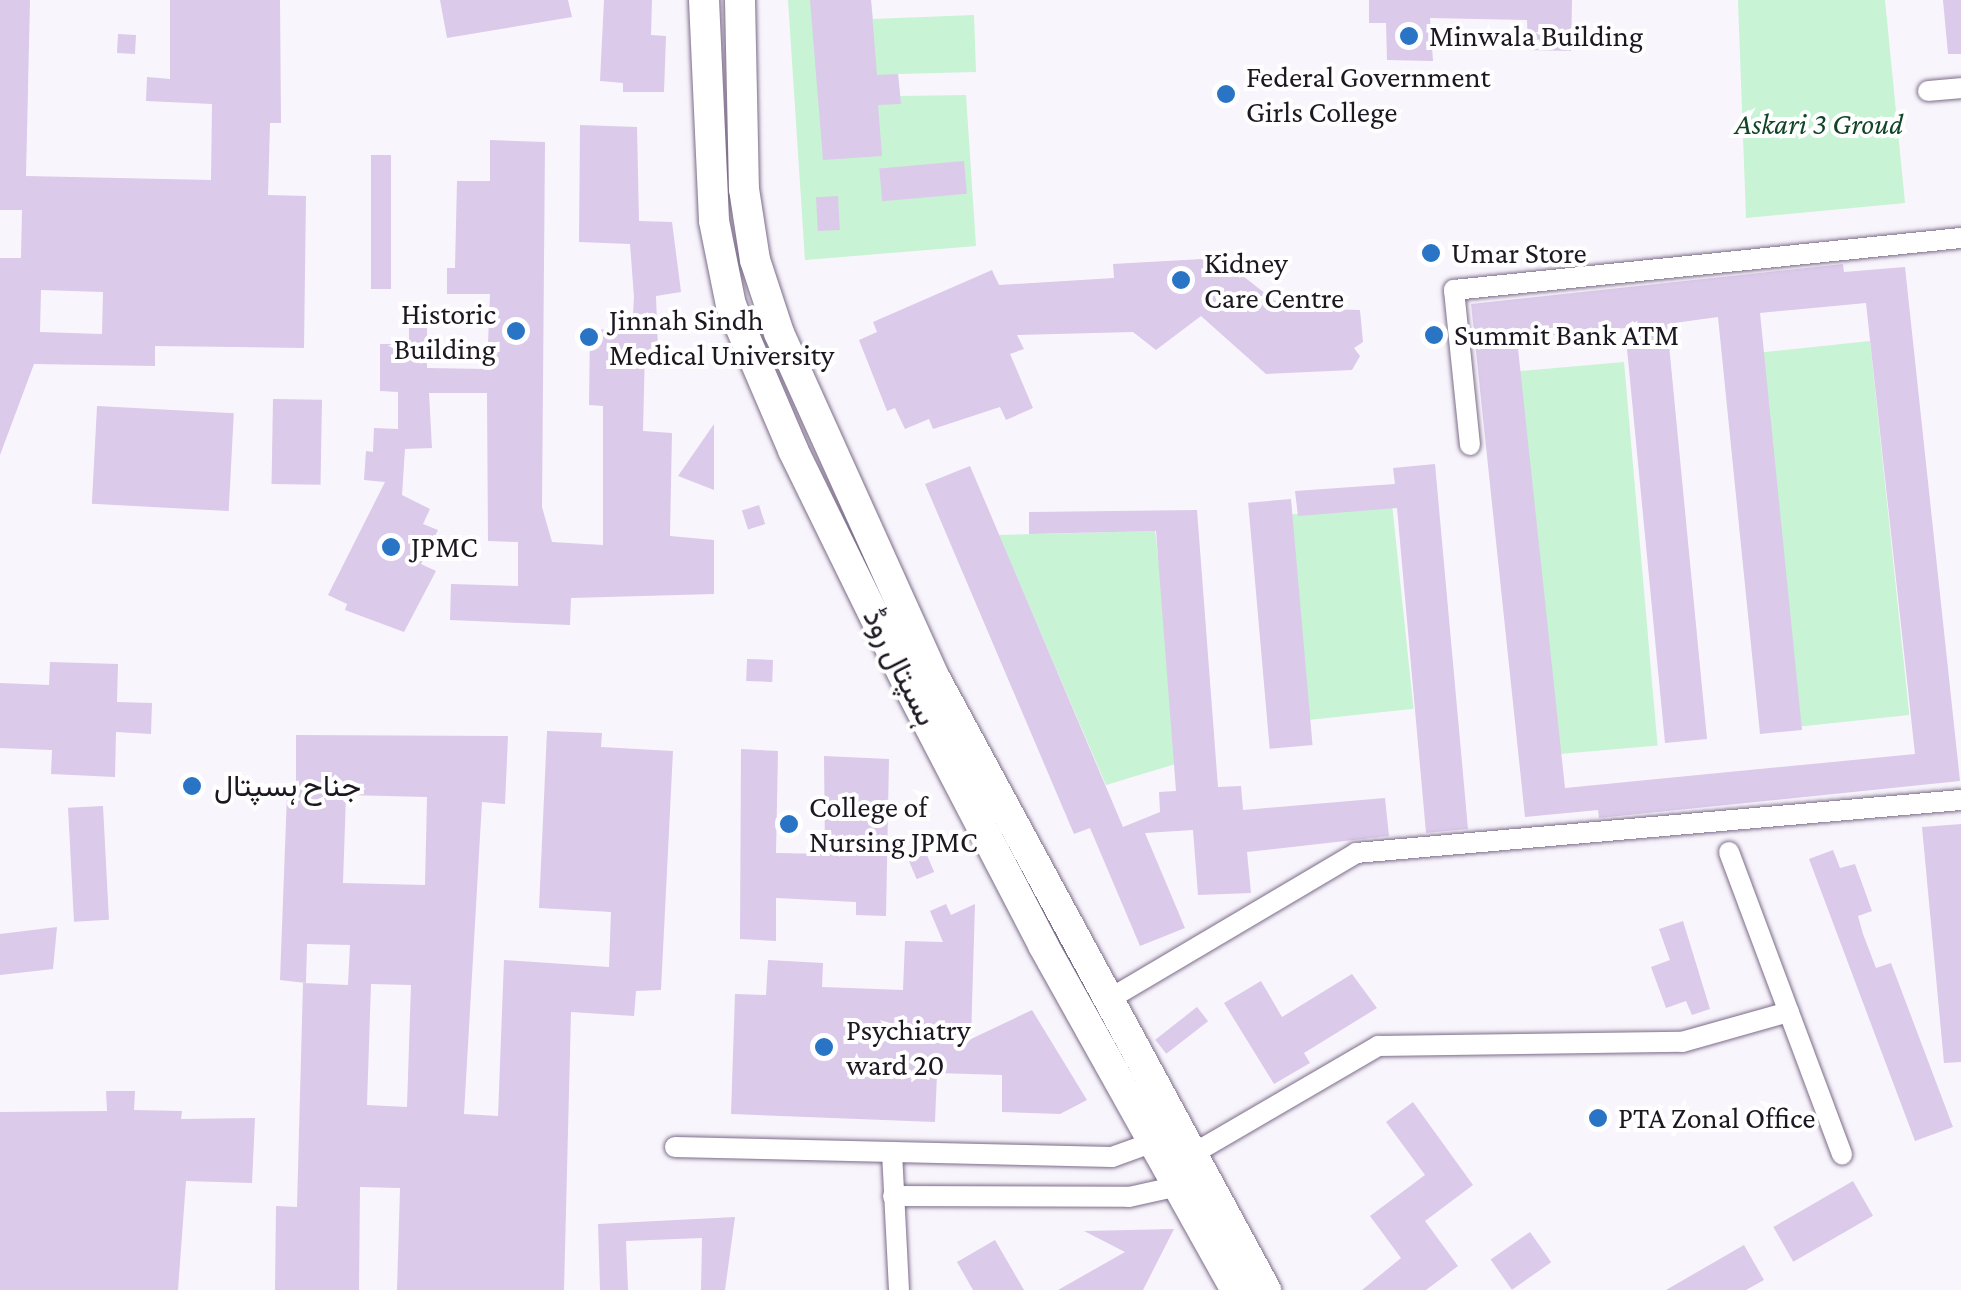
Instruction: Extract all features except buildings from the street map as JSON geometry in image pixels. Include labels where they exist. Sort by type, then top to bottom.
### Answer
[{"type":"main road","name":"ہسپتال روڈ","points":[[704,0],[714,222],[731,305],[793,450],[904,675],[1150,1143],[1236,1290]]},
{"type":"main road","name":"ہسپتال روڈ","points":[[740,0],[744,189],[756,260],[779,333],[936,680],[1189,1156],[1266,1290]]},
{"type":"street","points":[[1928,92],[1961,88]]},
{"type":"street","points":[[1470,444],[1454,290],[1961,238]]},
{"type":"street","points":[[1106,1002],[1356,852],[1961,800]]},
{"type":"street","points":[[1729,852],[1842,1156]]},
{"type":"street","points":[[1189,1156],[1378,1046],[1682,1042],[1789,1012]]},
{"type":"street","points":[[675,1147],[1112,1157],[1150,1143]]},
{"type":"street","points":[[892,1152],[899,1290]]},
{"type":"street","points":[[892,1196],[1128,1197],[1174,1187]]},
{"type":"green space","points":[[788,0],[871,0],[873,19],[974,15],[976,72],[898,74],[900,96],[966,95],[976,246],[805,260]]},
{"type":"green space","name":"Askari 3 Groud","points":[[1738,0],[1885,0],[1905,203],[1746,218]]},
{"type":"green space","points":[[1870,341],[1909,715],[1800,726],[1761,352]]},
{"type":"green space","points":[[1624,362],[1658,746],[1551,755],[1517,371]]},
{"type":"green space","points":[[1392,504],[1414,709],[1308,720],[1287,515]]},
{"type":"green space","points":[[1155,531],[1182,762],[1106,785],[999,535]]},
{"type":"place","name":"Minwala Building","points":[[1409,36]]},
{"type":"place","name":"Federal Government Girls College","points":[[1226,94]]},
{"type":"place","name":"Umar Store","points":[[1431,253]]},
{"type":"place","name":"Kidney Care Centre","points":[[1181,280]]},
{"type":"place","name":"Historic Building","points":[[516,331]]},
{"type":"place","name":"Summit Bank ATM","points":[[1434,335]]},
{"type":"place","name":"Jinnah Sindh Medical University","points":[[589,337]]},
{"type":"place","name":"JPMC","points":[[391,547]]},
{"type":"place","name":"جناح ہسپتال","points":[[192,786]]},
{"type":"place","name":"College of Nursing JPMC","points":[[789,824]]},
{"type":"place","name":"Psychiatry ward 20","points":[[824,1047]]},
{"type":"place","name":"PTA Zonal Office","points":[[1598,1118]]}]
